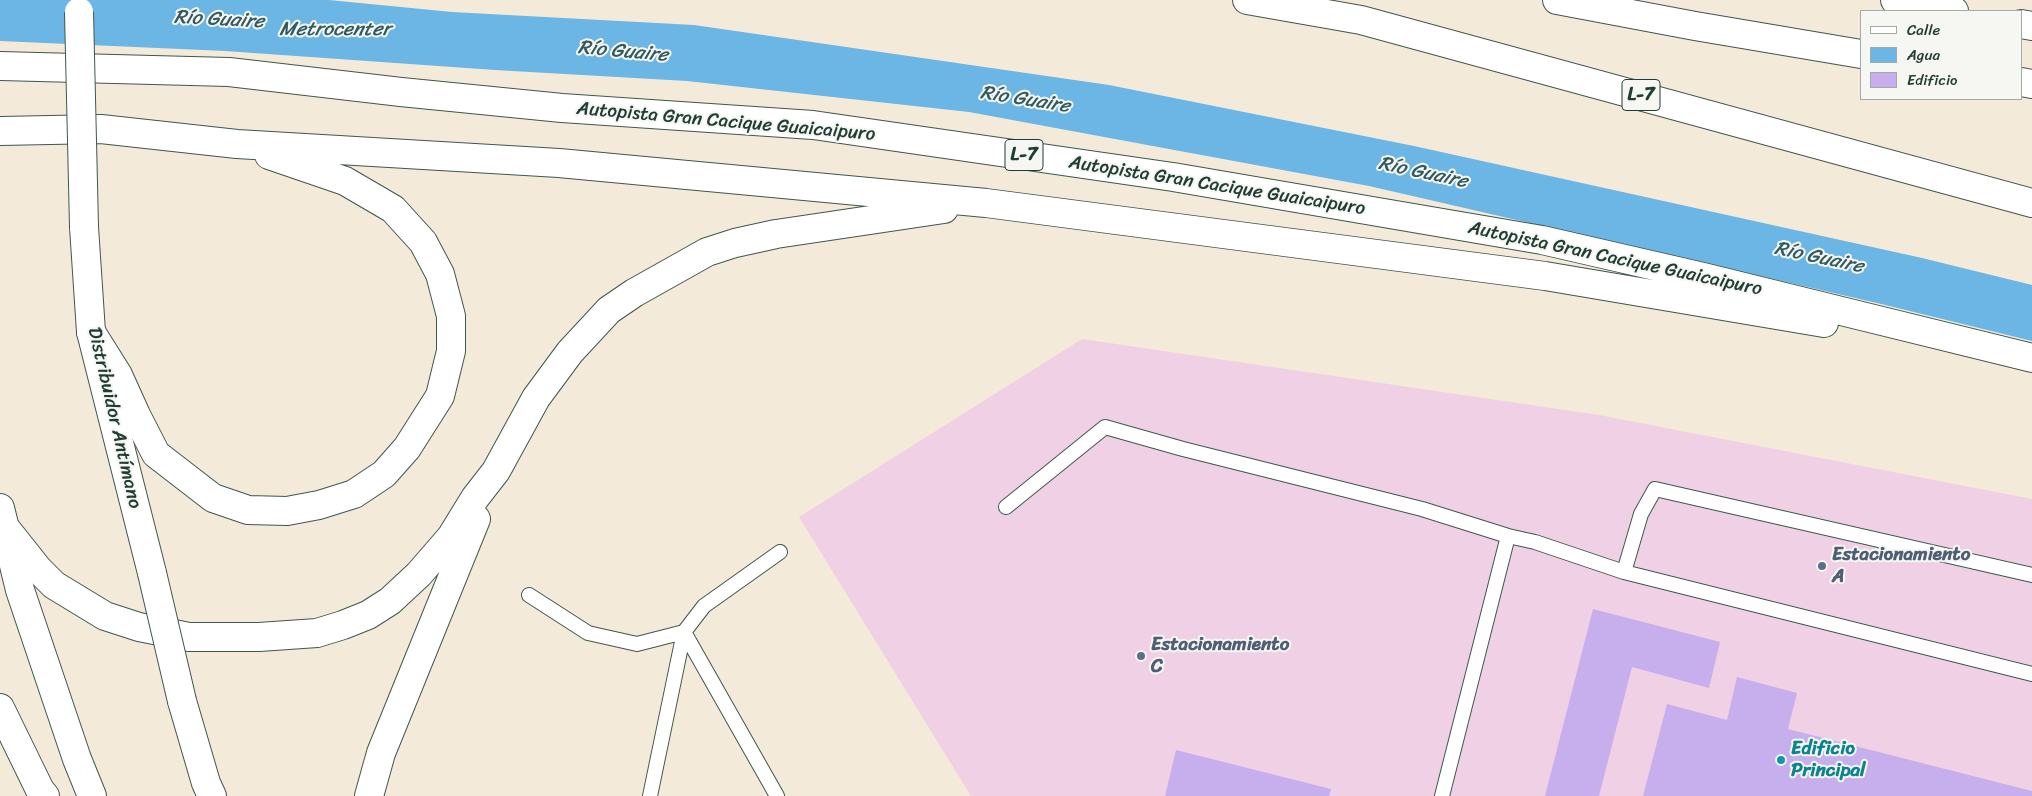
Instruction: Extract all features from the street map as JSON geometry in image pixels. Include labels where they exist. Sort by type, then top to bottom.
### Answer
[{"type":"main road","name":"Distribuidor Antímano","points":[[79,0],[84,227],[91,332],[182,701],[206,783],[212,796]]},
{"type":"main road","name":"L-7","points":[[1247,0],[1361,20],[2032,203]]},
{"type":"main road","points":[[1557,0],[1705,28],[1860,54]]},
{"type":"main road","points":[[1894,0],[1949,10]]},
{"type":"main road","name":"Autopista Gran Cacique Guaicaipuro","points":[[0,66],[229,72],[562,108],[813,125],[1153,174],[1542,240],[1703,276],[2032,358]]},
{"type":"main road","points":[[0,131],[101,129],[237,144],[559,163],[986,202],[1545,276],[2032,358]]},
{"type":"main road","points":[[91,332],[118,375],[156,454],[213,498],[248,510],[287,511],[319,505],[354,494],[384,474],[407,448],[440,396],[451,352],[450,316],[440,274],[423,242],[393,209],[346,182],[237,144]]},
{"type":"main road","points":[[369,796],[381,752],[496,471],[536,398],[570,352],[610,310],[660,277],[707,252],[736,243],[776,234],[986,202]]},
{"type":"main road","points":[[3,519],[31,561],[54,585],[85,605],[114,619],[139,628],[189,637],[259,637],[318,633],[368,615],[390,601],[419,574],[451,537],[475,498],[496,471]]},
{"type":"main road","points":[[3,519],[20,590],[77,759],[92,796]]},
{"type":"main road","points":[[0,708],[40,790],[45,796]]},
{"type":"lane","points":[[1006,507],[1105,427],[1422,509],[1508,536],[1535,542],[1624,572],[2032,674]]},
{"type":"lane","points":[[1624,572],[1641,514],[1655,489],[2032,575]]},
{"type":"lane","points":[[1442,796],[1508,536]]},
{"type":"lane","points":[[650,796],[684,632],[704,606],[780,552]]},
{"type":"lane","points":[[529,595],[588,633],[636,644],[684,632]]},
{"type":"lane","points":[[684,632],[777,796]]},
{"type":"shaded area","points":[[1082,339],[1599,415],[2032,499],[2032,796],[971,796],[799,517]]},
{"type":"water","name":"Metrocenter","points":[[0,0],[329,0],[452,12],[694,25],[1109,85],[1414,146],[1922,258],[2032,285],[2032,341],[1877,303],[1369,186],[969,112],[687,81],[225,51],[0,41]]},
{"type":"building","points":[[1593,609],[1720,642],[1709,688],[1632,667],[1599,796],[1545,796]]},
{"type":"building","name":"Edificio Principal","points":[[1737,677],[1797,693],[1788,729],[2032,791],[2032,796],[1643,796],[1667,704],[1727,720]]},
{"type":"building","points":[[1176,750],[1331,789],[1329,796],[1165,796]]},
{"type":"place","name":"Estacionamiento A","points":[[1822,566]]},
{"type":"place","name":"Estacionamiento C","points":[[1141,656]]},
{"type":"place","name":"Edificio Principal","points":[[1781,760]]},
{"type":"water label","name":"Río Guaire","points":[[219,20]]},
{"type":"water label","name":"Río Guaire","points":[[623,52]]},
{"type":"water label","name":"Río Guaire","points":[[1025,100]]},
{"type":"water label","name":"Río Guaire","points":[[1423,173]]},
{"type":"water label","name":"Río Guaire","points":[[1819,258]]}]
